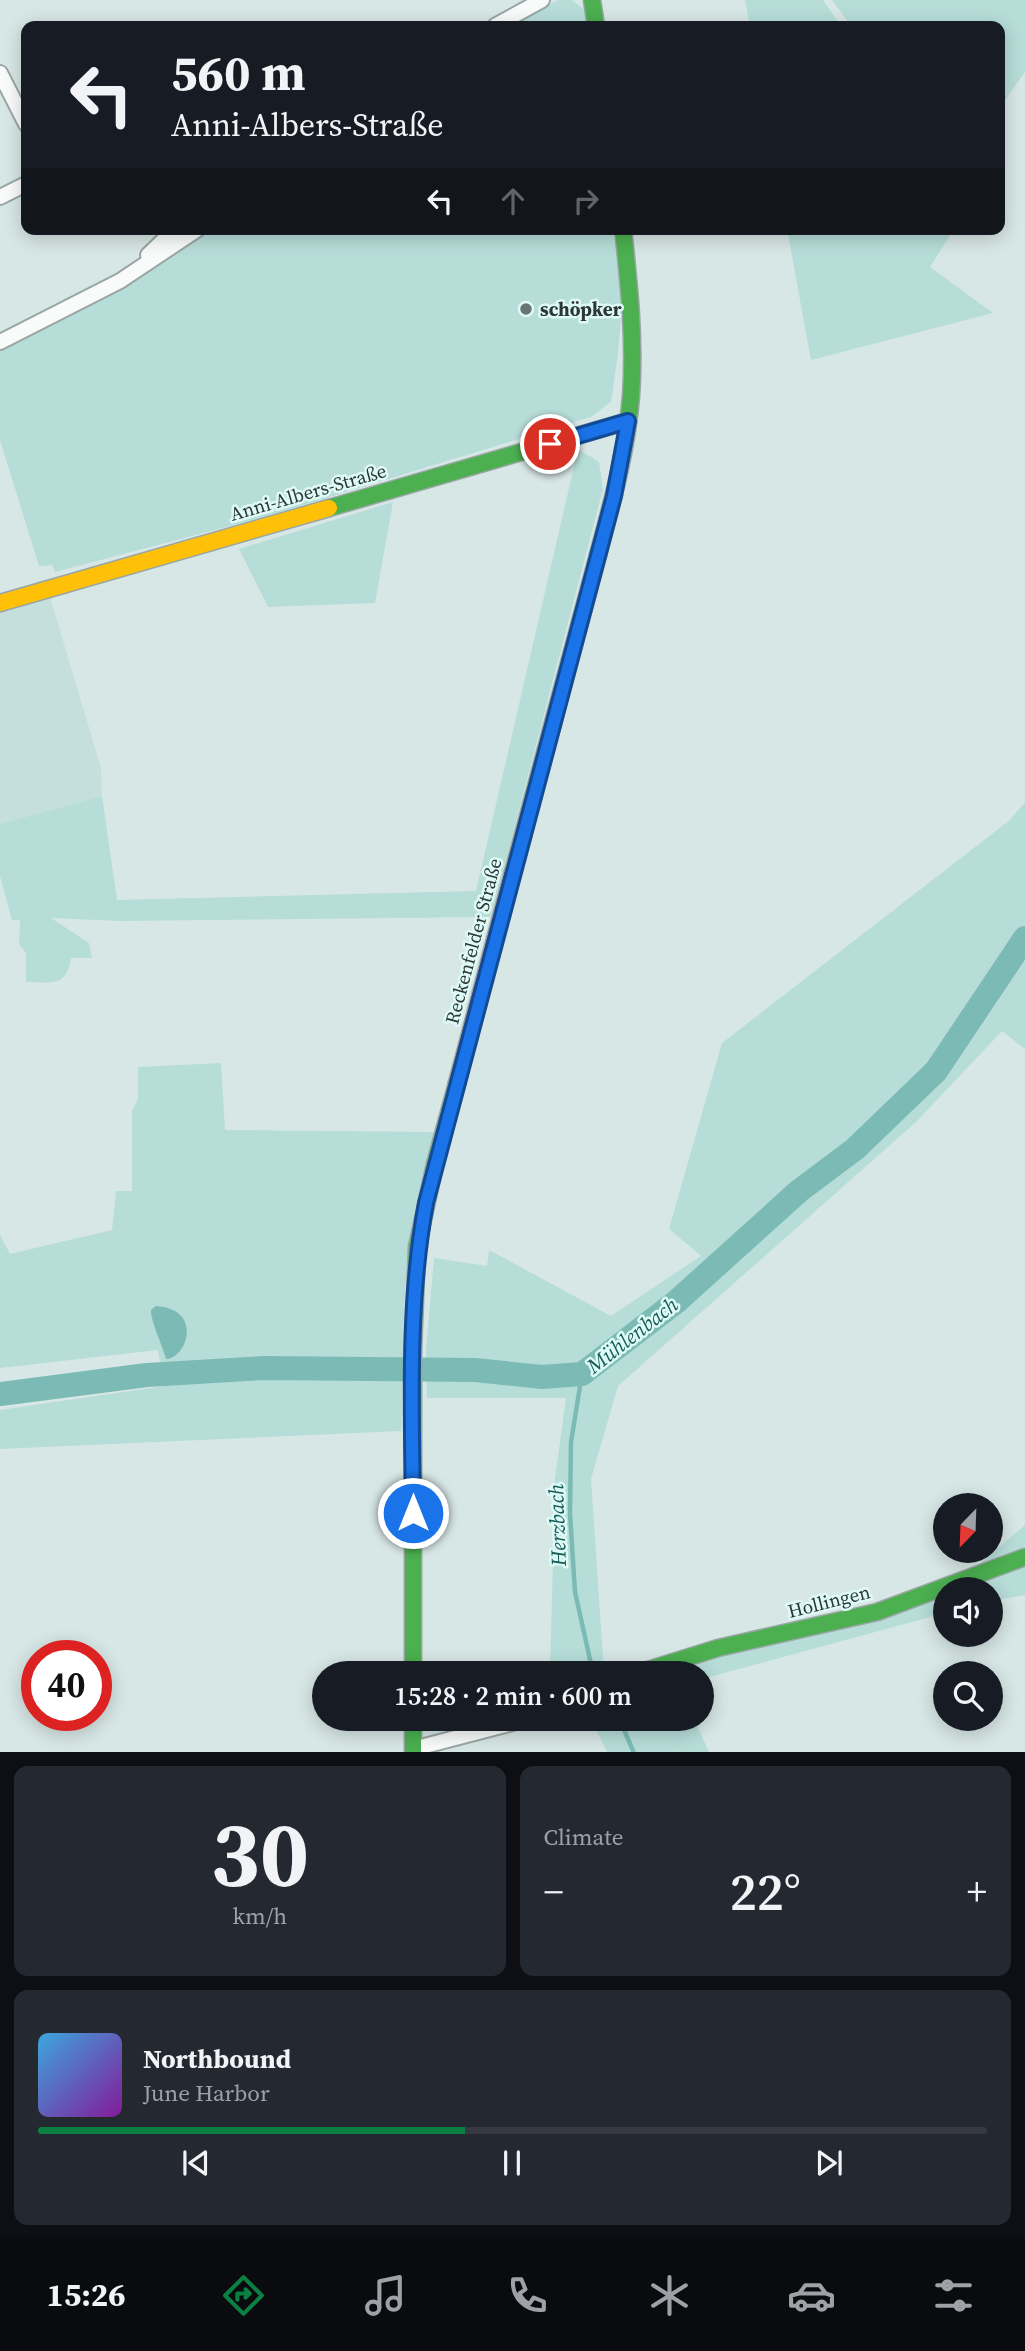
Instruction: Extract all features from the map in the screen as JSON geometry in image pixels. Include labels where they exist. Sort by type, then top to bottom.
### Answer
[{"type":"street","points":[[504,21],[542,0]]},
{"type":"street","points":[[592,0],[595,21]]},
{"type":"street","points":[[0,73],[21,114]]},
{"type":"street","points":[[0,197],[21,186]]},
{"type":"street","points":[[120,281],[169,235]]},
{"type":"street","points":[[0,342],[120,281],[189,235]]},
{"type":"street","name":"Reckenfelder Straße","points":[[413,1661],[412,1350],[417,1247],[435,1164],[614,496],[628,421],[633,357],[631,303],[624,235]]},
{"type":"street","name":"Anni-Albers-Straße","points":[[0,603],[628,421]]},
{"type":"street","name":"Hollingen","points":[[678,1661],[732,1645],[857,1618],[911,1601],[1025,1557]]},
{"type":"street","points":[[413,1731],[414,1751],[486,1731]]},
{"type":"shaded area","points":[[558,0],[571,0],[586,10],[587,21],[521,21]]},
{"type":"shaded area","points":[[745,0],[823,0],[838,21],[749,21]]},
{"type":"shaded area","points":[[832,0],[1025,0],[1025,72],[1005,100],[1005,21],[847,21]]},
{"type":"shaded area","points":[[204,235],[614,235],[622,304],[611,402],[591,417],[257,519],[55,572],[52,565],[39,566],[0,440],[0,348],[121,287]]},
{"type":"shaded area","points":[[788,235],[950,235],[930,267],[993,313],[811,360]]},
{"type":"shaded area","points":[[578,449],[599,462],[603,489],[491,917],[120,921],[51,918],[89,943],[92,958],[71,958],[66,974],[56,981],[26,982],[26,953],[19,944],[20,920],[12,920],[0,876],[0,824],[102,796],[117,900],[476,891]]},
{"type":"shaded area","points":[[393,502],[375,603],[268,607],[239,549]]},
{"type":"shaded area","points":[[50,597],[101,768],[102,796],[0,824],[0,612]]},
{"type":"shaded area","points":[[1025,802],[1025,1049],[1002,1031],[916,1122],[618,1386],[591,1479],[603,1661],[550,1661],[555,1479],[566,1398],[427,1398],[426,1350],[434,1258],[487,1266],[489,1250],[611,1316],[701,1256],[669,1229],[722,1043],[1010,820]]},
{"type":"shaded area","points":[[221,1063],[225,1130],[434,1132],[411,1231],[406,1280],[401,1431],[0,1449],[0,1410],[164,1386],[158,1350],[0,1368],[0,1235],[10,1254],[112,1230],[116,1191],[132,1191],[132,1111],[138,1099],[138,1067]]},
{"type":"shaded area","points":[[156,1306],[171,1309],[181,1316],[186,1324],[185,1343],[174,1357],[166,1359],[151,1314],[151,1310]]},
{"type":"shaded area","points":[[1025,1525],[1025,1595],[1003,1599],[1003,1577],[964,1577],[980,1563],[1003,1563],[1003,1544]]},
{"type":"shaded area","points":[[933,1595],[933,1616],[714,1676],[714,1661],[706,1661]]},
{"type":"shaded area","points":[[597,1731],[699,1731],[709,1752],[607,1752]]},
{"type":"waterway","name":"Mühlenbach","points":[[0,1394],[147,1375],[264,1368],[475,1370],[542,1377],[582,1374],[676,1302],[799,1191],[855,1149],[936,1071],[1025,938]]},
{"type":"waterway","name":"Herzbach","points":[[582,1374],[571,1442],[570,1514],[575,1592],[590,1661]]},
{"type":"waterway","name":"Herzbach","points":[[625,1731],[634,1752]]},
{"type":"traffic: fast","points":[[592,0],[595,21]]},
{"type":"traffic: fast","points":[[598,555],[614,496],[631,396],[632,333],[624,235]]},
{"type":"traffic: fast","points":[[329,508],[628,421]]},
{"type":"traffic: fast","points":[[413,1661],[413,1350],[417,1247],[435,1164],[457,1083]]},
{"type":"traffic: fast","points":[[676,1661],[718,1648],[877,1612],[1025,1557]]},
{"type":"traffic: fast","points":[[413,1731],[413,1752]]},
{"type":"traffic: slow","points":[[0,603],[329,508]]},
{"type":"traffic: slow","points":[[513,872],[598,555]]},
{"type":"traffic: jam","points":[[457,1083],[513,872]]},
{"type":"place","name":"schöpker","points":[[526,309]]},
{"type":"route","points":[[413,1513],[412,1350],[417,1247],[435,1164],[614,496],[628,421],[550,444]]}]
